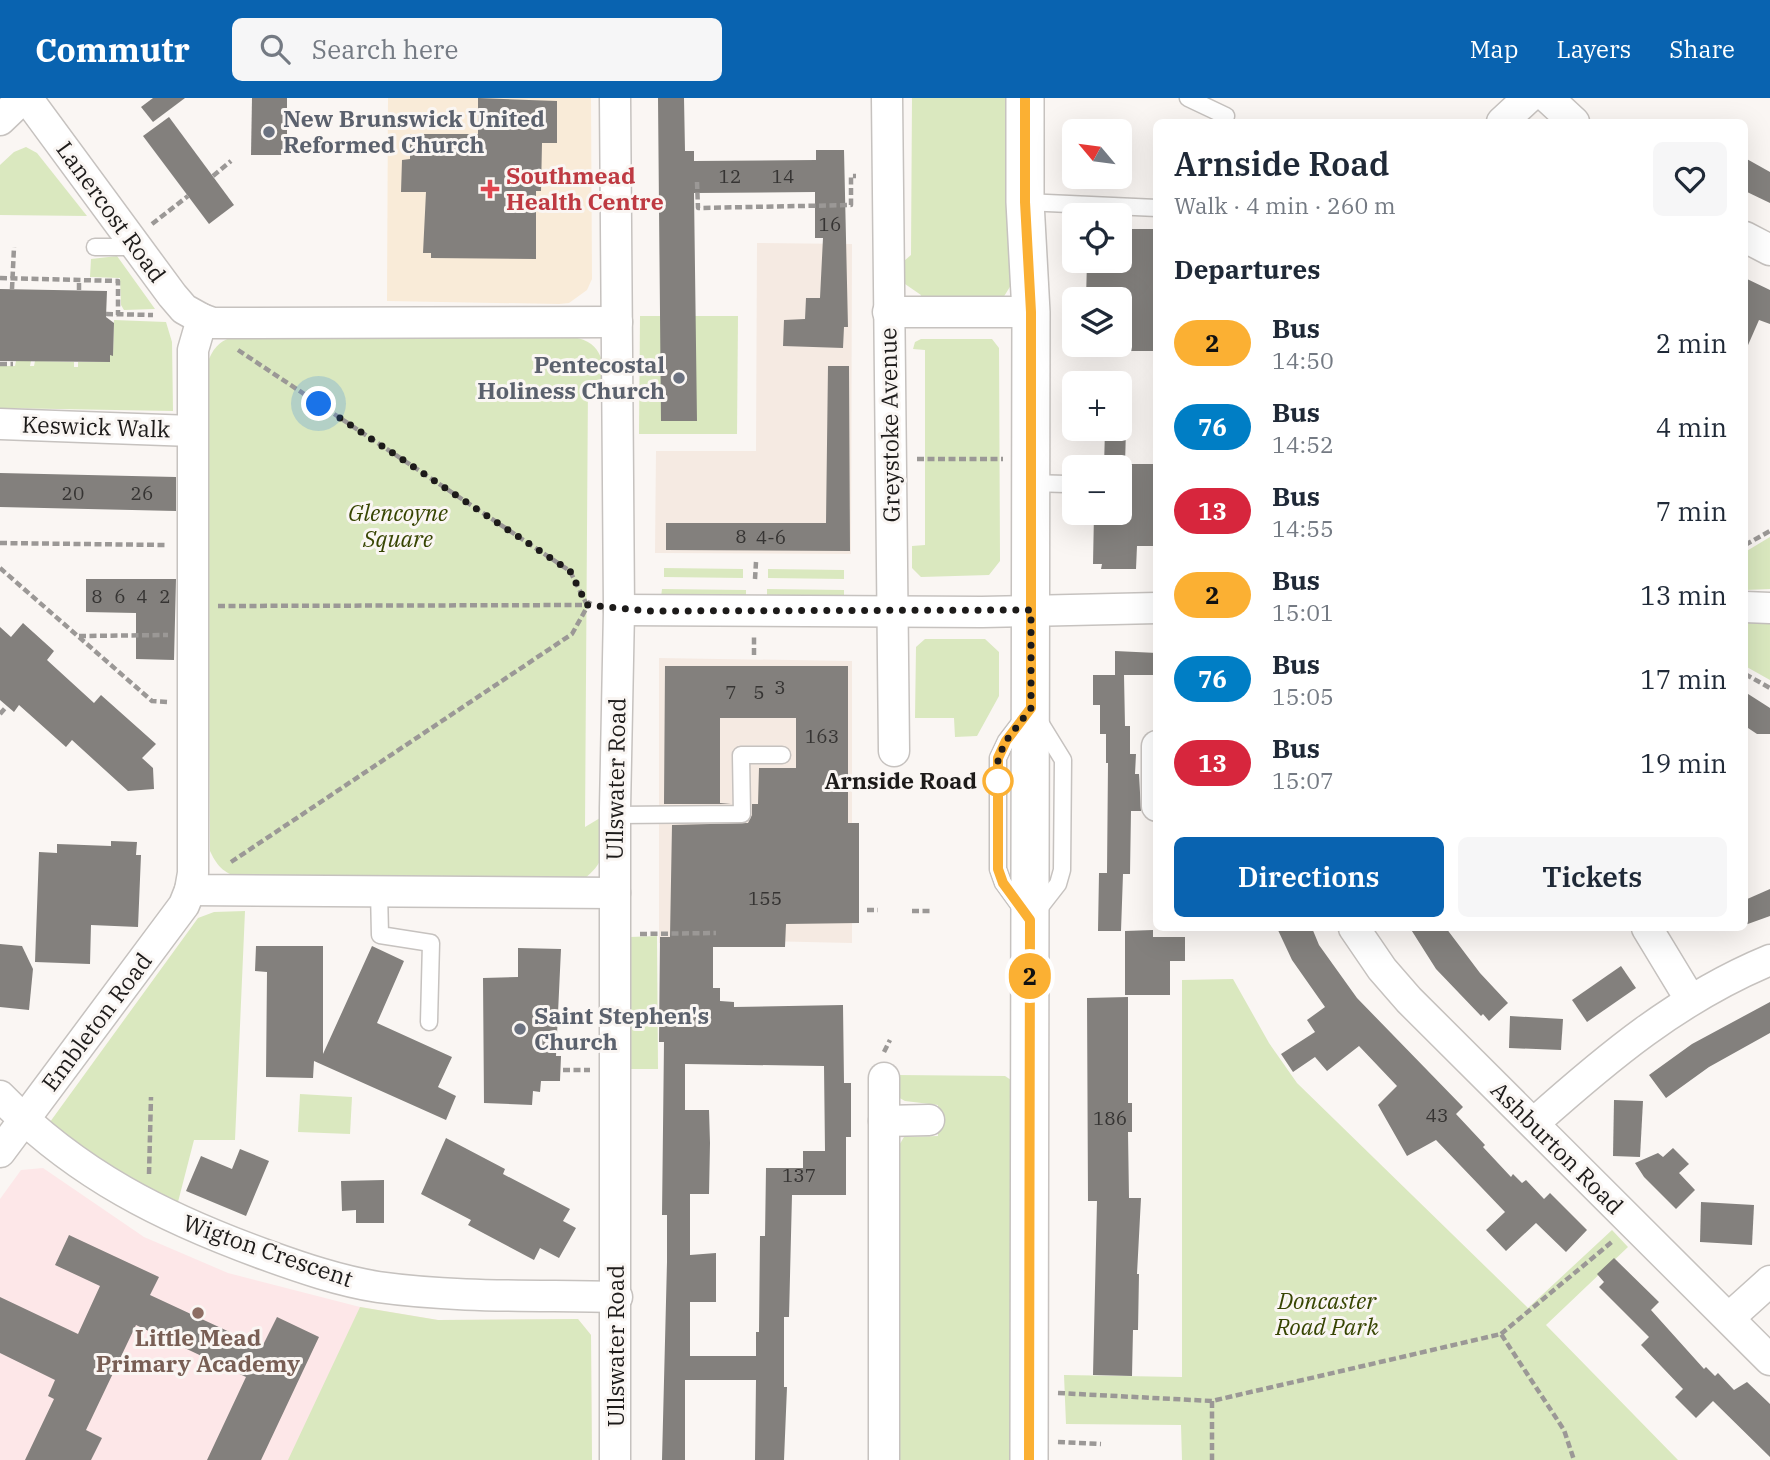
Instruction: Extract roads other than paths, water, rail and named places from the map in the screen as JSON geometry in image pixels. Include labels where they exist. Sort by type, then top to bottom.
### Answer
[{"type":"street","points":[[0,120],[25,98]]},
{"type":"street","name":"Lanercost Road","points":[[25,98],[184,309],[202,319]]},
{"type":"street","name":"Ullswater Road","points":[[615,98],[619,610],[615,816],[615,1460]]},
{"type":"street","name":"Greystoke Avenue","points":[[887,98],[894,751]]},
{"type":"street","points":[[1025,98],[1025,202],[1043,476],[1031,610],[1029,1451]]},
{"type":"street","points":[[1505,119],[1528,98]]},
{"type":"street","points":[[1548,98],[1571,119]]},
{"type":"street","points":[[1748,239],[1770,250]]},
{"type":"street","points":[[888,313],[1031,312]]},
{"type":"street","points":[[615,893],[190,890],[193,873],[195,620],[193,350],[202,319],[213,323],[617,322]]},
{"type":"street","name":"Keswick Walk","points":[[0,424],[192,431]]},
{"type":"street","points":[[1748,607],[1770,608]]},
{"type":"street","points":[[619,610],[1153,608]]},
{"type":"street","name":"Embleton Road","points":[[0,1152],[184,905],[190,890]]},
{"type":"street","name":"Ashburton Road","points":[[1356,931],[1382,969],[1409,1000],[1770,1360]]},
{"type":"street","points":[[1649,931],[1690,999]]},
{"type":"street","points":[[1534,1123],[1634,1037],[1690,999],[1770,960]]},
{"type":"street","points":[[884,1078],[884,1460]]},
{"type":"street","name":"Wigton Crescent","points":[[0,1096],[23,1120],[109,1186],[153,1210],[308,1270],[375,1286],[450,1295],[617,1297]]},
{"type":"street","points":[[884,1121],[929,1120]]},
{"type":"street","points":[[1729,1318],[1770,1281]]},
{"type":"lane","points":[[1188,98],[1226,116]]},
{"type":"lane","points":[[1025,202],[1153,208]]},
{"type":"lane","points":[[95,247],[134,243]]},
{"type":"lane","points":[[615,816],[742,814],[741,755],[782,755]]},
{"type":"lane","points":[[379,891],[380,935],[431,943],[429,1022]]},
{"type":"place","name":"New Brunswick United Reformed Church","points":[[269,132]]},
{"type":"place","name":"Southmead Health Centre","points":[[490,189]]},
{"type":"place","name":"Pentecostal Holiness Church","points":[[679,378]]},
{"type":"place","name":"Arnside Road","points":[[998,781]]},
{"type":"place","name":"Saint Stephen's Church","points":[[520,1029]]},
{"type":"place","name":"Little Mead Primary Academy","points":[[198,1313]]},
{"type":"park label","name":"Glencoyne Square","points":[[398,526]]},
{"type":"park label","name":"Doncaster Road Park","points":[[1327,1314]]}]
